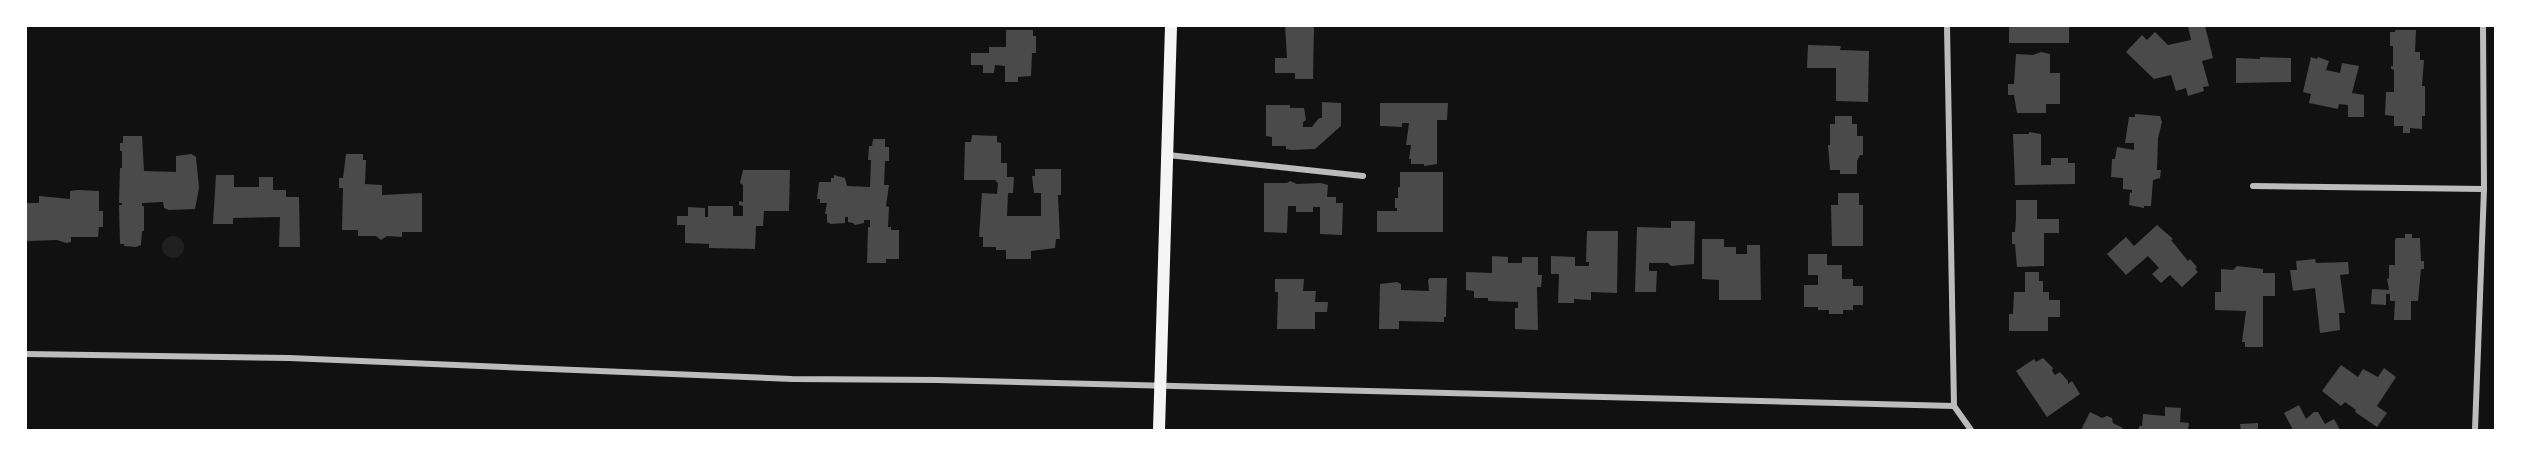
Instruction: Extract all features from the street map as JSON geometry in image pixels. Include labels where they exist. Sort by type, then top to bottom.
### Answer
[{"type":"main road","points":[[1159,430],[1171,26]]},
{"type":"street","points":[[1947,26],[1954,406],[1971,430]]},
{"type":"street","points":[[2474,430],[2484,189],[2483,26]]},
{"type":"street","points":[[1168,155],[1363,176]]},
{"type":"street","points":[[2253,186],[2484,189]]},
{"type":"street","points":[[26,354],[289,358],[780,379],[904,379],[1954,406]]},
{"type":"shaded area","points":[[169,236],[177,236],[184,243],[184,251],[177,258],[169,258],[162,251],[162,243]]},
{"type":"building","points":[[1285,26],[1314,26],[1313,79],[1295,79],[1295,73],[1275,73],[1275,58],[1287,58]]},
{"type":"building","points":[[2009,26],[2069,27],[2069,43],[2009,43]]},
{"type":"building","points":[[2188,26],[2205,26],[2213,58],[2202,61],[2209,86],[2203,87],[2204,91],[2188,96],[2186,88],[2176,91],[2171,75],[2154,79],[2126,52],[2142,35],[2147,40],[2155,32],[2168,45],[2191,40]]},
{"type":"building","points":[[1006,30],[1033,30],[1033,36],[1036,36],[1036,53],[1032,53],[1031,76],[1018,77],[1018,82],[1005,82],[1005,66],[995,65],[994,73],[983,73],[983,65],[971,65],[971,53],[989,53],[989,47],[1006,47]]},
{"type":"building","points":[[2395,30],[2416,30],[2415,52],[2420,52],[2420,60],[2424,60],[2422,86],[2425,86],[2425,116],[2422,116],[2422,129],[2410,128],[2410,133],[2403,133],[2403,126],[2394,126],[2394,116],[2385,115],[2386,92],[2394,92],[2394,70],[2391,69],[2393,46],[2390,46],[2390,32],[2395,32]]},
{"type":"building","points":[[1808,45],[1841,46],[1840,50],[1869,51],[1868,102],[1836,101],[1836,68],[1807,68]]},
{"type":"building","points":[[2041,52],[2050,54],[2050,73],[2060,73],[2060,104],[2046,104],[2046,113],[2017,113],[2014,95],[2008,95],[2008,84],[2014,84],[2016,54],[2033,55]]},
{"type":"building","points":[[2260,57],[2291,58],[2291,82],[2236,83],[2236,58],[2260,59]]},
{"type":"building","points":[[2311,57],[2329,61],[2326,70],[2340,73],[2342,63],[2359,66],[2352,93],[2364,95],[2364,117],[2348,117],[2348,105],[2339,104],[2338,109],[2309,103],[2311,94],[2303,92]]},
{"type":"building","points":[[1322,102],[1341,103],[1341,126],[1315,149],[1291,150],[1286,149],[1286,146],[1272,146],[1272,137],[1266,136],[1266,105],[1290,105],[1290,108],[1304,108],[1306,120],[1303,122],[1303,127],[1312,127],[1319,118],[1322,118]]},
{"type":"building","points":[[1380,103],[1448,103],[1447,120],[1437,120],[1437,164],[1424,166],[1424,164],[1411,164],[1411,159],[1409,159],[1411,145],[1406,145],[1409,123],[1402,123],[1402,127],[1380,126]]},
{"type":"building","points":[[2135,114],[2160,116],[2162,122],[2158,138],[2157,170],[2161,170],[2160,178],[2153,180],[2151,206],[2144,206],[2144,208],[2129,205],[2132,190],[2123,189],[2123,178],[2111,177],[2112,159],[2115,159],[2117,147],[2134,150],[2134,143],[2125,143],[2129,117],[2135,117]]},
{"type":"building","points":[[1835,116],[1852,116],[1852,124],[1857,124],[1857,136],[1863,136],[1863,155],[1860,155],[1857,161],[1857,174],[1840,174],[1840,170],[1830,170],[1828,145],[1830,145],[1830,124],[1835,124]]},
{"type":"building","points":[[2029,132],[2041,134],[2041,165],[2051,165],[2051,158],[2068,158],[2068,163],[2075,163],[2075,184],[2015,185],[2013,134],[2029,134]]},
{"type":"building","points":[[972,135],[997,136],[997,142],[1001,143],[1001,163],[1007,163],[1007,177],[1014,177],[1013,193],[1008,193],[1007,216],[1041,216],[1041,193],[1034,193],[1032,176],[1035,176],[1035,169],[1061,169],[1061,195],[1058,195],[1060,239],[1056,239],[1055,248],[1031,251],[1031,259],[1006,259],[1006,250],[983,247],[983,237],[979,237],[982,193],[997,194],[998,183],[995,180],[964,180],[965,142],[971,142]]},
{"type":"building","points":[[123,136],[142,136],[144,171],[176,172],[176,156],[191,154],[196,157],[199,188],[195,209],[169,210],[164,208],[163,202],[142,203],[144,231],[142,231],[141,245],[136,247],[120,244],[119,205],[122,203],[119,203],[122,151],[120,151],[120,143],[123,143]]},
{"type":"building","points":[[873,139],[885,139],[885,147],[889,147],[889,161],[885,161],[884,185],[889,185],[886,206],[889,207],[888,227],[891,227],[891,230],[899,230],[899,259],[886,259],[886,263],[867,263],[870,220],[864,220],[864,223],[855,225],[848,222],[848,217],[845,217],[845,223],[831,224],[827,222],[827,214],[825,214],[827,203],[820,203],[820,199],[817,199],[819,182],[831,182],[834,175],[845,178],[847,186],[870,187],[871,160],[868,160],[869,146],[872,146]]},
{"type":"building","points":[[346,154],[363,154],[363,160],[366,160],[365,184],[382,185],[382,195],[422,193],[422,232],[402,232],[402,237],[387,236],[381,240],[376,236],[358,236],[358,230],[342,230],[343,188],[339,188],[339,178],[343,178]]},
{"type":"building","points":[[743,170],[790,170],[789,211],[764,211],[763,226],[756,226],[755,249],[709,248],[709,244],[685,243],[685,225],[677,225],[677,216],[688,216],[688,207],[705,208],[705,217],[708,217],[708,206],[733,206],[733,216],[743,216],[743,206],[739,205],[739,201],[743,202],[743,185],[740,183]]},
{"type":"building","points":[[1400,172],[1443,172],[1443,232],[1377,232],[1377,211],[1397,211],[1395,198],[1398,198]]},
{"type":"building","points":[[216,175],[234,175],[234,187],[259,187],[259,177],[273,177],[273,190],[286,190],[286,197],[299,197],[300,247],[279,247],[280,217],[233,218],[233,224],[213,224]]},
{"type":"building","points":[[1290,181],[1297,184],[1328,185],[1327,197],[1336,197],[1336,203],[1343,203],[1342,235],[1320,234],[1320,207],[1313,207],[1313,212],[1296,212],[1296,206],[1288,206],[1287,233],[1264,232],[1264,183]]},
{"type":"building","points":[[70,191],[99,191],[99,211],[103,211],[103,227],[99,227],[98,237],[71,237],[71,242],[66,243],[57,240],[27,241],[26,203],[39,203],[39,196],[70,199]]},
{"type":"building","points":[[1838,193],[1859,193],[1859,205],[1863,205],[1863,246],[1832,246],[1831,205],[1838,205]]},
{"type":"building","points":[[2016,200],[2037,200],[2037,219],[2059,219],[2059,233],[2044,233],[2044,266],[2017,267],[2015,244],[2012,244],[2012,232],[2015,232]]},
{"type":"building","points":[[1671,221],[1695,221],[1694,264],[1671,266],[1668,263],[1649,263],[1649,271],[1657,271],[1656,292],[1635,292],[1637,227],[1671,228]]},
{"type":"building","points":[[2157,225],[2173,239],[2171,240],[2188,261],[2190,259],[2197,267],[2195,269],[2198,272],[2182,287],[2170,275],[2161,283],[2152,274],[2159,268],[2148,256],[2126,275],[2107,254],[2126,237],[2134,246]]},
{"type":"building","points":[[1587,231],[1618,231],[1617,293],[1591,292],[1591,300],[1574,299],[1574,303],[1558,303],[1559,274],[1551,274],[1551,256],[1575,257],[1575,266],[1589,266],[1589,262],[1586,262]]},
{"type":"building","points":[[2405,234],[2412,234],[2412,238],[2420,238],[2421,261],[2424,261],[2424,269],[2421,269],[2418,301],[2411,301],[2411,320],[2394,320],[2395,301],[2390,301],[2390,294],[2386,294],[2386,305],[2371,304],[2372,289],[2389,290],[2387,279],[2389,278],[2389,265],[2395,265],[2395,241],[2396,238],[2405,238]]},
{"type":"building","points":[[1702,239],[1724,239],[1724,247],[1736,247],[1736,254],[1747,254],[1747,245],[1760,245],[1761,300],[1719,300],[1719,280],[1702,279]]},
{"type":"building","points":[[1808,254],[1827,254],[1827,265],[1842,265],[1842,279],[1853,279],[1853,286],[1863,286],[1863,305],[1853,305],[1853,310],[1843,310],[1843,314],[1829,314],[1829,310],[1818,310],[1818,307],[1804,307],[1804,285],[1818,285],[1818,275],[1808,275]]},
{"type":"building","points":[[1492,256],[1508,257],[1508,263],[1522,263],[1522,257],[1538,257],[1538,275],[1542,275],[1541,287],[1537,287],[1538,330],[1515,329],[1515,308],[1518,308],[1518,302],[1474,298],[1474,291],[1466,290],[1466,272],[1492,273]]},
{"type":"building","points":[[2315,259],[2316,263],[2348,262],[2349,274],[2340,275],[2345,313],[2339,313],[2340,330],[2320,333],[2315,288],[2293,291],[2290,270],[2297,270],[2296,261]]},
{"type":"building","points":[[2237,266],[2263,269],[2263,273],[2275,273],[2275,296],[2263,296],[2263,347],[2245,347],[2245,342],[2242,342],[2246,311],[2215,310],[2215,292],[2221,292],[2221,269],[2233,270]]},
{"type":"building","points":[[2025,272],[2039,272],[2039,281],[2043,281],[2043,292],[2049,292],[2049,300],[2060,300],[2060,317],[2048,317],[2048,331],[2009,331],[2009,314],[2013,314],[2014,292],[2025,292]]},
{"type":"building","points":[[1447,278],[1444,322],[1399,321],[1399,329],[1379,329],[1380,284],[1397,282],[1401,284],[1401,290],[1429,291],[1428,280]]},
{"type":"building","points":[[1275,279],[1304,279],[1303,291],[1316,291],[1315,302],[1328,302],[1327,312],[1315,312],[1315,329],[1277,329],[1278,292],[1275,292]]},
{"type":"building","points":[[2043,358],[2053,368],[2055,375],[2060,372],[2068,384],[2072,381],[2080,394],[2047,417],[2016,371],[2034,359],[2036,362]]},
{"type":"building","points":[[2341,365],[2358,377],[2363,369],[2378,377],[2384,368],[2396,377],[2377,406],[2387,413],[2377,427],[2345,402],[2341,406],[2322,391]]},
{"type":"building","points":[[2299,405],[2306,419],[2314,412],[2318,412],[2325,424],[2334,419],[2340,430],[2293,430],[2284,413]]},
{"type":"building","points":[[2165,407],[2181,408],[2180,422],[2189,423],[2188,430],[2139,430],[2139,426],[2142,426],[2143,414],[2165,416]]},
{"type":"building","points":[[2090,412],[2102,418],[2107,416],[2112,418],[2113,423],[2123,428],[2122,430],[2081,430]]},
{"type":"building","points":[[2258,423],[2258,430],[2241,430],[2240,424]]}]
